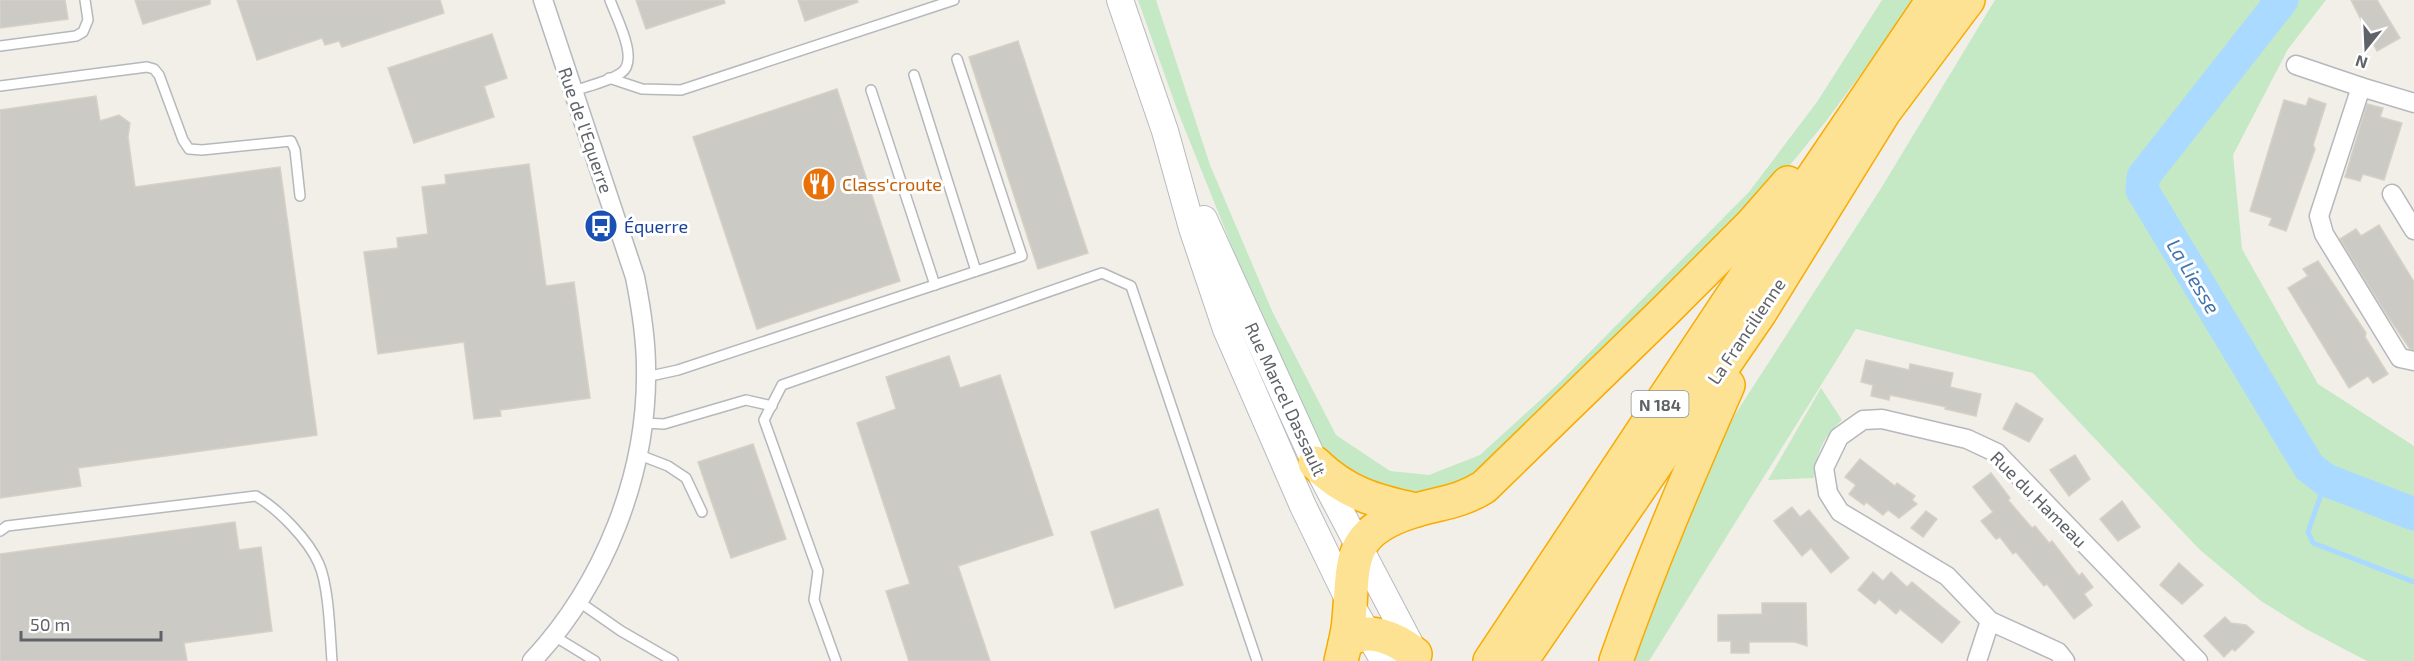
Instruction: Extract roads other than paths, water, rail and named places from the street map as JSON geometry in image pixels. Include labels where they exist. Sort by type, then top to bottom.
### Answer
[{"type":"highway","name":"La Francilienne","points":[[1490,661],[1933,0]]},
{"type":"highway","name":"La Francilienne","points":[[1521,661],[1759,314],[1884,112],[1968,0]]},
{"type":"highway","points":[[1379,652],[1350,603],[1351,576],[1359,546],[1370,532],[1379,525],[1416,510],[1438,506],[1472,494],[1497,475],[1743,232],[1791,180],[1832,149]]},
{"type":"highway","points":[[1616,661],[1636,603],[1675,506],[1759,314]]},
{"type":"highway","points":[[1315,463],[1328,476],[1353,492],[1416,510]]},
{"type":"street","name":"Rue de l'Equerre","points":[[532,661],[554,636],[586,588],[622,513],[637,454],[646,377],[642,309],[635,278],[543,0]]},
{"type":"street","name":"Rue Marcel Dassault","points":[[1120,0],[1165,131],[1192,228],[1226,329],[1298,496],[1350,603]]},
{"type":"street","points":[[2296,65],[2414,103]]},
{"type":"street","points":[[2361,87],[2319,216],[2324,234],[2400,358],[2414,361]]},
{"type":"street","name":"Rue Marcel Dassault","points":[[1165,131],[1315,463],[1359,546],[1379,652]]},
{"type":"street","points":[[2392,194],[2414,230]]},
{"type":"street","name":"Rue du Hameau","points":[[2065,661],[2058,652],[1990,621],[1947,576],[1840,512],[1828,493],[1824,468],[1839,437],[1863,420],[1882,419],[1967,439],[1996,453],[2198,661]]},
{"type":"street","points":[[1977,661],[1990,621]]},
{"type":"lane","points":[[0,46],[76,36],[83,32],[88,20],[85,0]]},
{"type":"lane","points":[[573,91],[623,73],[629,63],[629,52],[610,0]]},
{"type":"lane","points":[[609,78],[642,89],[681,90],[954,0]]},
{"type":"lane","points":[[646,377],[678,370],[1022,256],[957,59]]},
{"type":"lane","points":[[0,86],[147,67],[154,69],[159,75],[183,140],[189,149],[202,150],[291,141],[295,150],[300,196]]},
{"type":"lane","points":[[914,75],[976,271]]},
{"type":"lane","points":[[871,90],[934,285]]},
{"type":"lane","points":[[836,661],[814,600],[818,571],[764,420],[782,385],[1102,273],[1131,286],[1257,661]]},
{"type":"lane","points":[[642,423],[664,424],[746,400],[772,406]]},
{"type":"lane","points":[[637,454],[668,466],[686,478],[702,512]]},
{"type":"lane","points":[[0,531],[7,526],[240,496],[256,496],[277,510],[310,549],[319,565],[325,589],[332,661]]},
{"type":"lane","points":[[578,601],[621,631],[673,661]]},
{"type":"lane","points":[[554,636],[595,661]]},
{"type":"waterway","name":"La Liesse","points":[[2282,0],[2143,177],[2142,190],[2309,467],[2326,480],[2414,514]]},
{"type":"waterway","points":[[2326,480],[2308,532],[2313,543],[2414,582]]},
{"type":"place","name":"Class'croute","points":[[819,184]]},
{"type":"place","name":"Équerre","points":[[601,226]]}]
